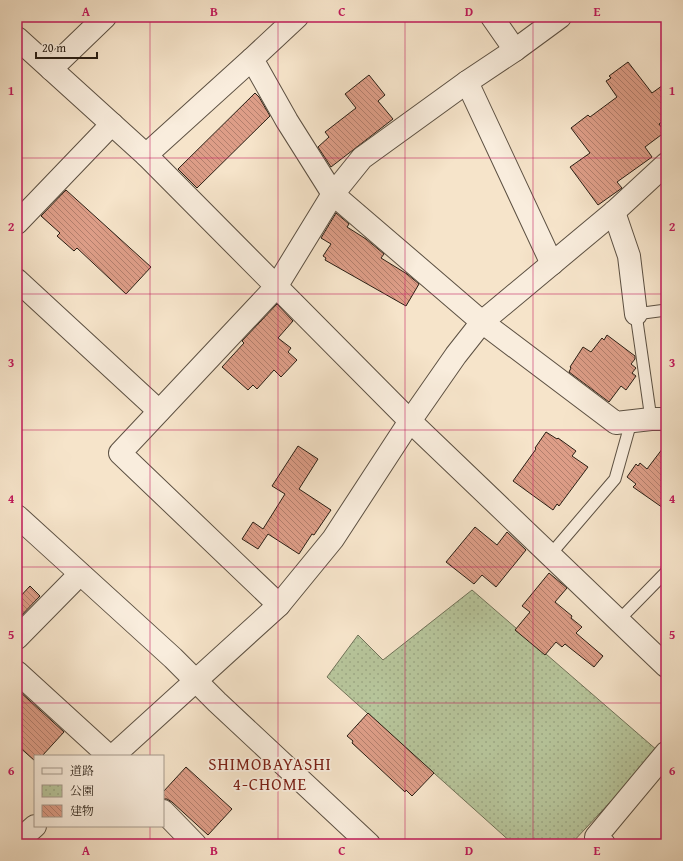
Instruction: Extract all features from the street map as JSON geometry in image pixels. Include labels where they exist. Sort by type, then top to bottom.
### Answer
[{"type":"street","points":[[51,69],[105,17]]},
{"type":"street","points":[[146,155],[252,60],[297,17]]},
{"type":"street","points":[[492,17],[515,50]]},
{"type":"street","points":[[279,605],[120,453],[276,287],[334,194],[362,158],[560,17]]},
{"type":"street","points":[[17,38],[146,155],[410,421],[666,666]]},
{"type":"street","points":[[252,60],[287,121],[334,194],[482,322],[616,424],[649,420]]},
{"type":"street","points":[[467,82],[552,264]]},
{"type":"street","points":[[17,222],[112,124]]},
{"type":"street","points":[[113,755],[279,605],[333,539],[410,421],[456,355],[482,322],[614,212],[663,174]]},
{"type":"street","points":[[614,212],[629,256],[636,314]]},
{"type":"street","points":[[17,280],[159,411]]},
{"type":"street","points":[[17,516],[173,658],[370,844]]},
{"type":"street","points":[[17,638],[80,574]]},
{"type":"street","points":[[17,672],[108,755]]},
{"type":"street","points":[[604,844],[596,837],[666,753]]},
{"type":"street","points":[[164,812],[195,844]]},
{"type":"street","points":[[17,842],[34,827]]},
{"type":"lane","points":[[550,555],[615,478],[649,420],[636,314],[666,310]]},
{"type":"lane","points":[[618,621],[666,572]]},
{"type":"green space","points":[[472,590],[658,751],[571,844],[513,844],[327,677],[358,635],[383,660]]},
{"type":"building","points":[[628,62],[652,93],[666,83],[666,119],[659,124],[665,132],[645,147],[652,157],[617,182],[622,188],[598,205],[570,167],[590,153],[571,128],[588,115],[590,117],[617,97],[606,81],[611,78],[609,76]]},
{"type":"building","points":[[369,75],[385,95],[378,101],[393,119],[331,167],[318,147],[329,137],[325,132],[356,108],[345,94]]},
{"type":"building","points":[[255,93],[270,116],[197,188],[178,169]]},
{"type":"building","points":[[66,190],[151,267],[126,294],[77,248],[74,251],[57,236],[60,233],[41,216]]},
{"type":"building","points":[[336,213],[349,224],[347,227],[366,239],[384,254],[381,258],[407,274],[419,284],[406,306],[325,260],[326,258],[323,256],[331,244],[321,238]]},
{"type":"building","points":[[277,304],[293,321],[278,338],[291,348],[288,352],[297,360],[281,377],[274,370],[257,389],[253,385],[248,390],[222,367],[244,343],[242,341]]},
{"type":"building","points":[[607,335],[635,356],[635,359],[631,364],[636,368],[632,373],[636,376],[626,390],[621,386],[609,402],[569,372],[570,367],[583,347],[591,352],[602,338],[604,340]]},
{"type":"building","points":[[546,432],[557,439],[558,438],[576,451],[572,456],[588,467],[559,506],[557,504],[553,510],[513,481],[536,449],[535,448]]},
{"type":"building","points":[[666,444],[666,510],[633,487],[636,484],[627,477],[636,464],[638,466],[640,463],[647,469]]},
{"type":"building","points":[[298,446],[318,459],[299,489],[331,510],[314,535],[312,534],[299,554],[268,534],[258,549],[242,539],[253,522],[263,529],[285,494],[272,486]]},
{"type":"building","points":[[475,527],[497,545],[507,532],[526,550],[496,587],[482,575],[474,584],[446,562]]},
{"type":"building","points":[[549,573],[567,588],[555,602],[572,616],[571,618],[582,627],[576,633],[603,656],[594,667],[565,644],[562,647],[556,642],[545,655],[515,630],[530,612],[522,606]]},
{"type":"building","points":[[30,586],[40,596],[17,620],[17,600]]},
{"type":"building","points":[[17,689],[64,732],[43,755],[34,755],[34,760],[17,745]]},
{"type":"building","points":[[368,713],[434,773],[412,796],[406,790],[405,792],[352,743],[353,741],[347,736]]},
{"type":"building","points":[[186,767],[232,809],[208,835],[172,802],[164,799],[164,791]]},
{"type":"district","name":"SHIMOBAYASHI 4-CHOME","points":[[270,774]]}]
